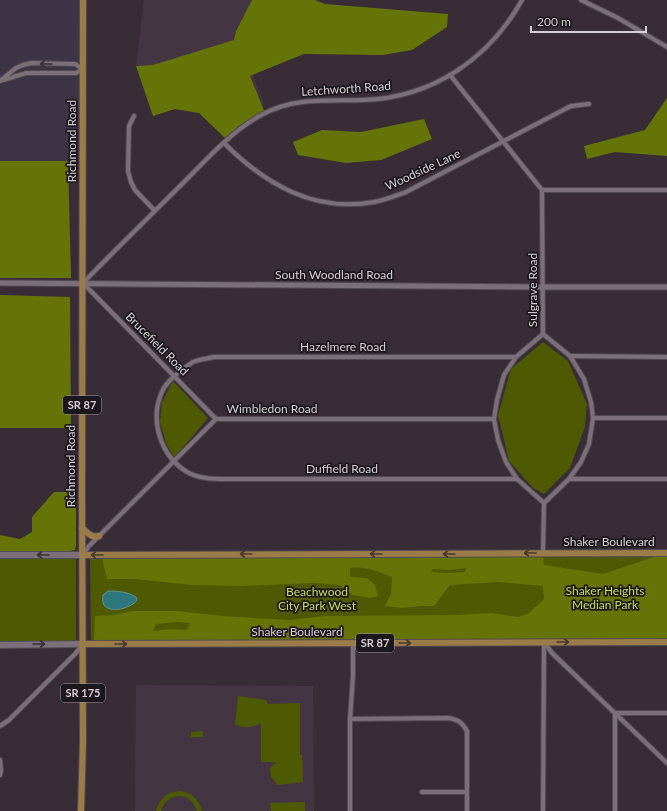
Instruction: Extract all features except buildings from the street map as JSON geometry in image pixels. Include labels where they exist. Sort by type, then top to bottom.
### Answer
[{"type":"main road","name":"Richmond Road","points":[[81,811],[83,741],[82,528],[84,0]]},
{"type":"main road","points":[[82,528],[91,536],[100,536]]},
{"type":"main road","name":"Shaker Boulevard","points":[[0,555],[667,553]]},
{"type":"main road","name":"Shaker Boulevard","points":[[0,644],[667,642]]},
{"type":"street","name":"Letchworth Road","points":[[83,283],[224,143],[252,120],[265,113],[299,102],[316,100],[378,99],[392,97],[436,83],[470,62],[487,47],[504,27],[522,0]]},
{"type":"street","points":[[581,0],[618,18],[667,47]]},
{"type":"street","points":[[32,63],[75,64],[83,69],[76,73],[26,74],[0,80],[16,68],[32,63]]},
{"type":"street","points":[[450,75],[542,190],[667,190]]},
{"type":"street","name":"Woodside Lane","points":[[224,143],[244,162],[271,181],[298,195],[327,203],[359,204],[374,202],[406,192],[571,106],[589,104]]},
{"type":"street","points":[[134,116],[129,126],[128,171],[131,182],[136,190],[155,211]]},
{"type":"street","name":"Sulgrave Road","points":[[542,190],[544,287],[543,334],[570,356],[584,379],[591,402],[593,418],[588,444],[581,462],[569,479],[544,503]]},
{"type":"street","name":"South Woodland Road","points":[[0,283],[667,287]]},
{"type":"street","name":"Brucefield Road","points":[[83,283],[216,419]]},
{"type":"street","points":[[543,334],[516,357],[504,375],[497,400],[494,419],[498,440],[506,462],[517,479],[544,503],[543,553]]},
{"type":"street","points":[[570,356],[667,356]]},
{"type":"street","name":"Hazelmere Road","points":[[173,461],[160,439],[157,408],[161,392],[174,376],[192,363],[200,360],[214,357],[516,357]]},
{"type":"street","points":[[593,418],[667,418]]},
{"type":"street","name":"Wimbledon Road","points":[[82,555],[88,547],[216,419],[494,419]]},
{"type":"street","name":"Duffield Road","points":[[173,461],[187,472],[195,476],[219,479],[517,479]]},
{"type":"street","points":[[569,479],[667,479]]},
{"type":"street","points":[[544,642],[552,653],[667,764]]},
{"type":"street","points":[[543,811],[544,642]]},
{"type":"street","points":[[350,811],[350,719],[354,676],[353,643]]},
{"type":"street","points":[[0,726],[9,720],[29,700],[82,644]]},
{"type":"street","points":[[615,713],[667,713]]},
{"type":"street","points":[[615,713],[615,811]]},
{"type":"street","points":[[350,719],[449,718],[463,724],[466,730],[467,811]]},
{"type":"street","points":[[0,760],[0,775]]},
{"type":"street","points":[[422,792],[467,792]]},
{"type":"shaded area","points":[[0,0],[83,0],[83,161],[0,161]]},
{"type":"shaded area","points":[[144,0],[252,0],[236,31],[264,104],[219,129],[199,113],[175,109],[153,65],[136,66]]},
{"type":"shaded area","points":[[136,685],[313,686],[314,811],[135,811]]},
{"type":"green space","points":[[252,0],[315,0],[325,4],[448,14],[447,27],[412,50],[383,55],[304,54],[250,76],[265,113],[227,140],[199,113],[175,109],[153,116],[136,66],[153,65],[234,40],[236,31]]},
{"type":"green space","points":[[667,98],[667,156],[615,152],[587,159],[584,146],[645,130]]},
{"type":"green space","points":[[424,119],[432,139],[381,160],[346,163],[298,155],[293,142],[322,130],[361,132]]},
{"type":"green space","points":[[0,161],[68,161],[71,278],[0,278]]},
{"type":"green space","points":[[0,295],[70,297],[71,428],[0,428]]},
{"type":"green space","points":[[543,342],[568,361],[587,404],[585,427],[570,468],[544,494],[533,488],[509,461],[498,415],[511,369]]},
{"type":"green space","points":[[173,381],[208,418],[174,458],[166,443],[160,422],[162,402]]},
{"type":"green space","points":[[54,492],[76,492],[75,550],[0,552],[0,535],[20,539],[32,532],[32,517]]},
{"type":"green space","name":"Beachwood City Park West","points":[[667,553],[667,642],[91,644],[91,555]]},
{"type":"green space","points":[[0,556],[76,558],[76,641],[0,642]]},
{"type":"green space","name":"Shaker Heights Median Park","points":[[543,556],[544,565],[603,574],[657,556],[667,556],[667,640],[94,641],[95,616],[115,615],[133,611],[177,611],[222,616],[290,620],[325,616],[458,615],[492,613],[518,617],[528,614],[544,599],[543,586],[499,582],[450,585],[434,606],[403,608],[385,606],[391,594],[392,577],[377,571],[366,569],[350,568],[350,577],[367,578],[375,585],[378,596],[370,598],[353,595],[340,585],[315,583],[240,586],[191,585],[135,579],[107,579],[102,558]],"holes":[[[466,568],[465,572],[431,572],[433,569],[448,570]],[[178,622],[190,623],[187,630],[171,629],[153,631],[156,624]]]},
{"type":"green space","points":[[238,696],[266,700],[268,704],[300,703],[300,755],[302,755],[303,782],[278,785],[271,777],[270,768],[276,762],[261,762],[261,723],[248,727],[235,725]]},
{"type":"green space","points":[[202,731],[203,737],[191,737],[191,732]]},
{"type":"green space","points":[[179,791],[194,797],[199,803],[202,811],[197,811],[194,804],[190,800],[179,796],[168,800],[164,804],[161,811],[156,811],[159,803],[164,797]]},
{"type":"green space","points":[[305,802],[305,811],[271,811],[270,803]]},
{"type":"water","points":[[108,591],[130,594],[136,597],[137,600],[131,605],[121,609],[107,608],[103,603],[103,595]]}]
